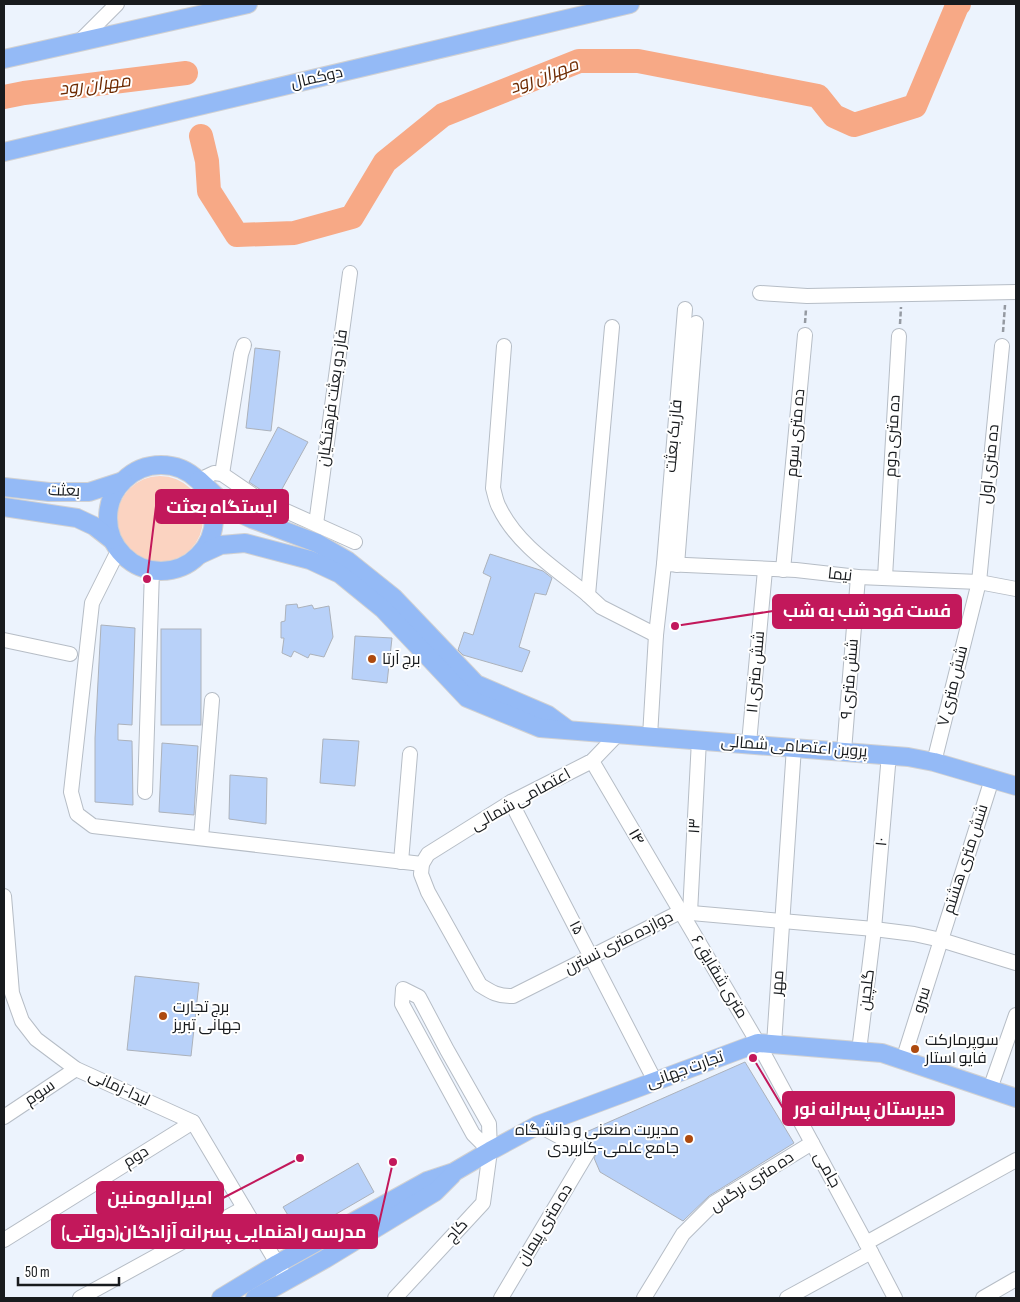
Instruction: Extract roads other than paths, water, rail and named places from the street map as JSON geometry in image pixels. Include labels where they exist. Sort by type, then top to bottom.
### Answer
[{"type":"main road","points":[[4,59],[248,4]]},
{"type":"main road","name":"دوکمال","points":[[4,152],[630,4]]},
{"type":"main road","points":[[199,480],[208,494],[214,509],[214,526],[209,542],[199,555],[185,566],[169,571],[152,570],[135,564],[122,554],[108,524],[109,508],[114,494],[123,481],[137,471],[153,466],[169,466],[185,470],[199,480],[230,509],[317,544],[348,561],[393,597],[476,684],[548,715],[568,730]]},
{"type":"main road","name":"بعثت","points":[[4,487],[49,492],[88,492],[123,481]]},
{"type":"main road","name":"بعثت","points":[[4,507],[77,518],[94,526],[116,544]]},
{"type":"main road","name":"پروین اعتصامی شمالی","points":[[199,555],[221,545],[245,543],[310,560],[340,574],[383,609],[467,698],[540,728],[908,756],[1016,786]]},
{"type":"main road","name":"تجارت جهانی","points":[[221,1298],[277,1264],[427,1182],[454,1172],[538,1124],[655,1081],[766,1044],[882,1053],[1016,1098]]},
{"type":"main road","name":"تجارت جهانی","points":[[260,1297],[435,1192],[454,1172]]},
{"type":"street","points":[[79,42],[117,4]]},
{"type":"street","name":"فاز دو بعثت فرهنگیان","points":[[316,524],[350,272]]},
{"type":"street","points":[[760,293],[807,296],[1011,292]]},
{"type":"street","name":"فاز یک بعثت","points":[[670,565],[684,309]]},
{"type":"street","points":[[650,736],[656,635],[670,565],[696,323]]},
{"type":"street","points":[[588,595],[612,327]]},
{"type":"street","name":"ده متری سوم","points":[[783,570],[805,335]]},
{"type":"street","name":"ده متری دوم","points":[[884,577],[899,336]]},
{"type":"street","points":[[222,474],[244,345]]},
{"type":"street","points":[[504,346],[493,488],[498,507],[510,525],[529,547],[601,607],[656,635]]},
{"type":"street","name":"ده متری اول","points":[[978,582],[1002,346]]},
{"type":"street","points":[[199,480],[214,473],[222,474],[256,498],[355,542]]},
{"type":"street","points":[[116,544],[92,603],[70,792],[77,814],[93,826],[422,864]]},
{"type":"street","name":"نیما","points":[[670,565],[796,570],[858,577],[978,582],[1016,590]]},
{"type":"street","points":[[144,792],[152,570]]},
{"type":"street","name":"۱۱ شش متری","points":[[749,743],[765,570]]},
{"type":"street","name":"۹ شش متری","points":[[844,751],[858,577]]},
{"type":"street","name":"۷ شش متری","points":[[934,762],[978,582]]},
{"type":"street","points":[[4,640],[70,654]]},
{"type":"street","points":[[201,838],[212,700]]},
{"type":"street","name":"اعتصامی شمالی","points":[[422,864],[428,854],[511,802],[592,761],[619,733]]},
{"type":"street","name":"۱۳","points":[[685,912],[699,740]]},
{"type":"street","name":"مهر","points":[[766,1044],[782,921],[794,747]]},
{"type":"street","points":[[401,862],[410,754]]},
{"type":"street","name":"۱۰","points":[[874,929],[889,754]]},
{"type":"street","name":"۱۴","points":[[592,761],[685,912]]},
{"type":"street","name":"شش متری هشتم","points":[[941,940],[992,779]]},
{"type":"street","name":"۱۵","points":[[511,802],[655,1081]]},
{"type":"street","name":"دوازده متری نسترن","points":[[422,864],[422,874],[428,892],[480,985],[502,997],[513,996],[685,912],[914,934],[941,940],[1016,963]]},
{"type":"street","name":"لیدا-زمانی","points":[[4,896],[8,995],[22,1021],[36,1039],[76,1069],[193,1122]]},
{"type":"street","name":"۶ متری شقایق","points":[[685,912],[766,1044]]},
{"type":"street","name":"گلچین","points":[[859,1051],[874,929]]},
{"type":"street","name":"سرو","points":[[904,1060],[941,940]]},
{"type":"street","name":"کاج","points":[[395,1298],[483,1203],[490,1151],[489,1124],[419,997],[404,989]]},
{"type":"street","points":[[990,1089],[1016,1014]]},
{"type":"street","name":"جامی","points":[[766,1044],[812,1143],[895,1298]]},
{"type":"street","name":"سوم","points":[[4,1117],[76,1069]]},
{"type":"street","points":[[193,1122],[287,1280]]},
{"type":"street","name":"دوم","points":[[4,1240],[193,1122]]},
{"type":"street","name":"ده متری پیمان","points":[[501,1298],[588,1152],[538,1124]]},
{"type":"street","name":"ده متری نرگس","points":[[644,1298],[683,1234],[714,1203],[812,1143]]},
{"type":"street","points":[[787,1298],[1016,1160]]},
{"type":"street","points":[[80,1298],[244,1208]]},
{"type":"street","points":[[983,1298],[1016,1279]]},
{"type":"street","points":[[251,1280],[260,1297]]},
{"type":"waterway","name":"مهران رود","points":[[201,136],[207,161],[209,191],[237,235],[294,233],[352,217],[385,162],[443,115],[579,61],[638,61],[818,96],[834,116],[854,125],[915,106],[959,4]]},
{"type":"waterway","name":"مهران رود","points":[[4,97],[186,73]]},
{"type":"place","name":"ایستگاه بعثت","points":[[147,579]]},
{"type":"place","name":"فست فود شب به شب","points":[[675,626]]},
{"type":"place","name":"برج آرتا","points":[[372,659]]},
{"type":"place","name":"برج تجارت جهانی تبریز","points":[[163,1016]]},
{"type":"place","name":"سوپرمارکت فایو استار","points":[[915,1049]]},
{"type":"place","name":"دبیرستان پسرانه نور","points":[[753,1058]]},
{"type":"place","name":"مدیریت صنعنی و دانشگاه جامع علمی-کاربردی","points":[[689,1139]]},
{"type":"place","name":"امیرالمومنین","points":[[300,1158]]},
{"type":"place","name":"مدرسه راهنمایی پسرانه آزادگان(دولتی)","points":[[393,1162]]}]
